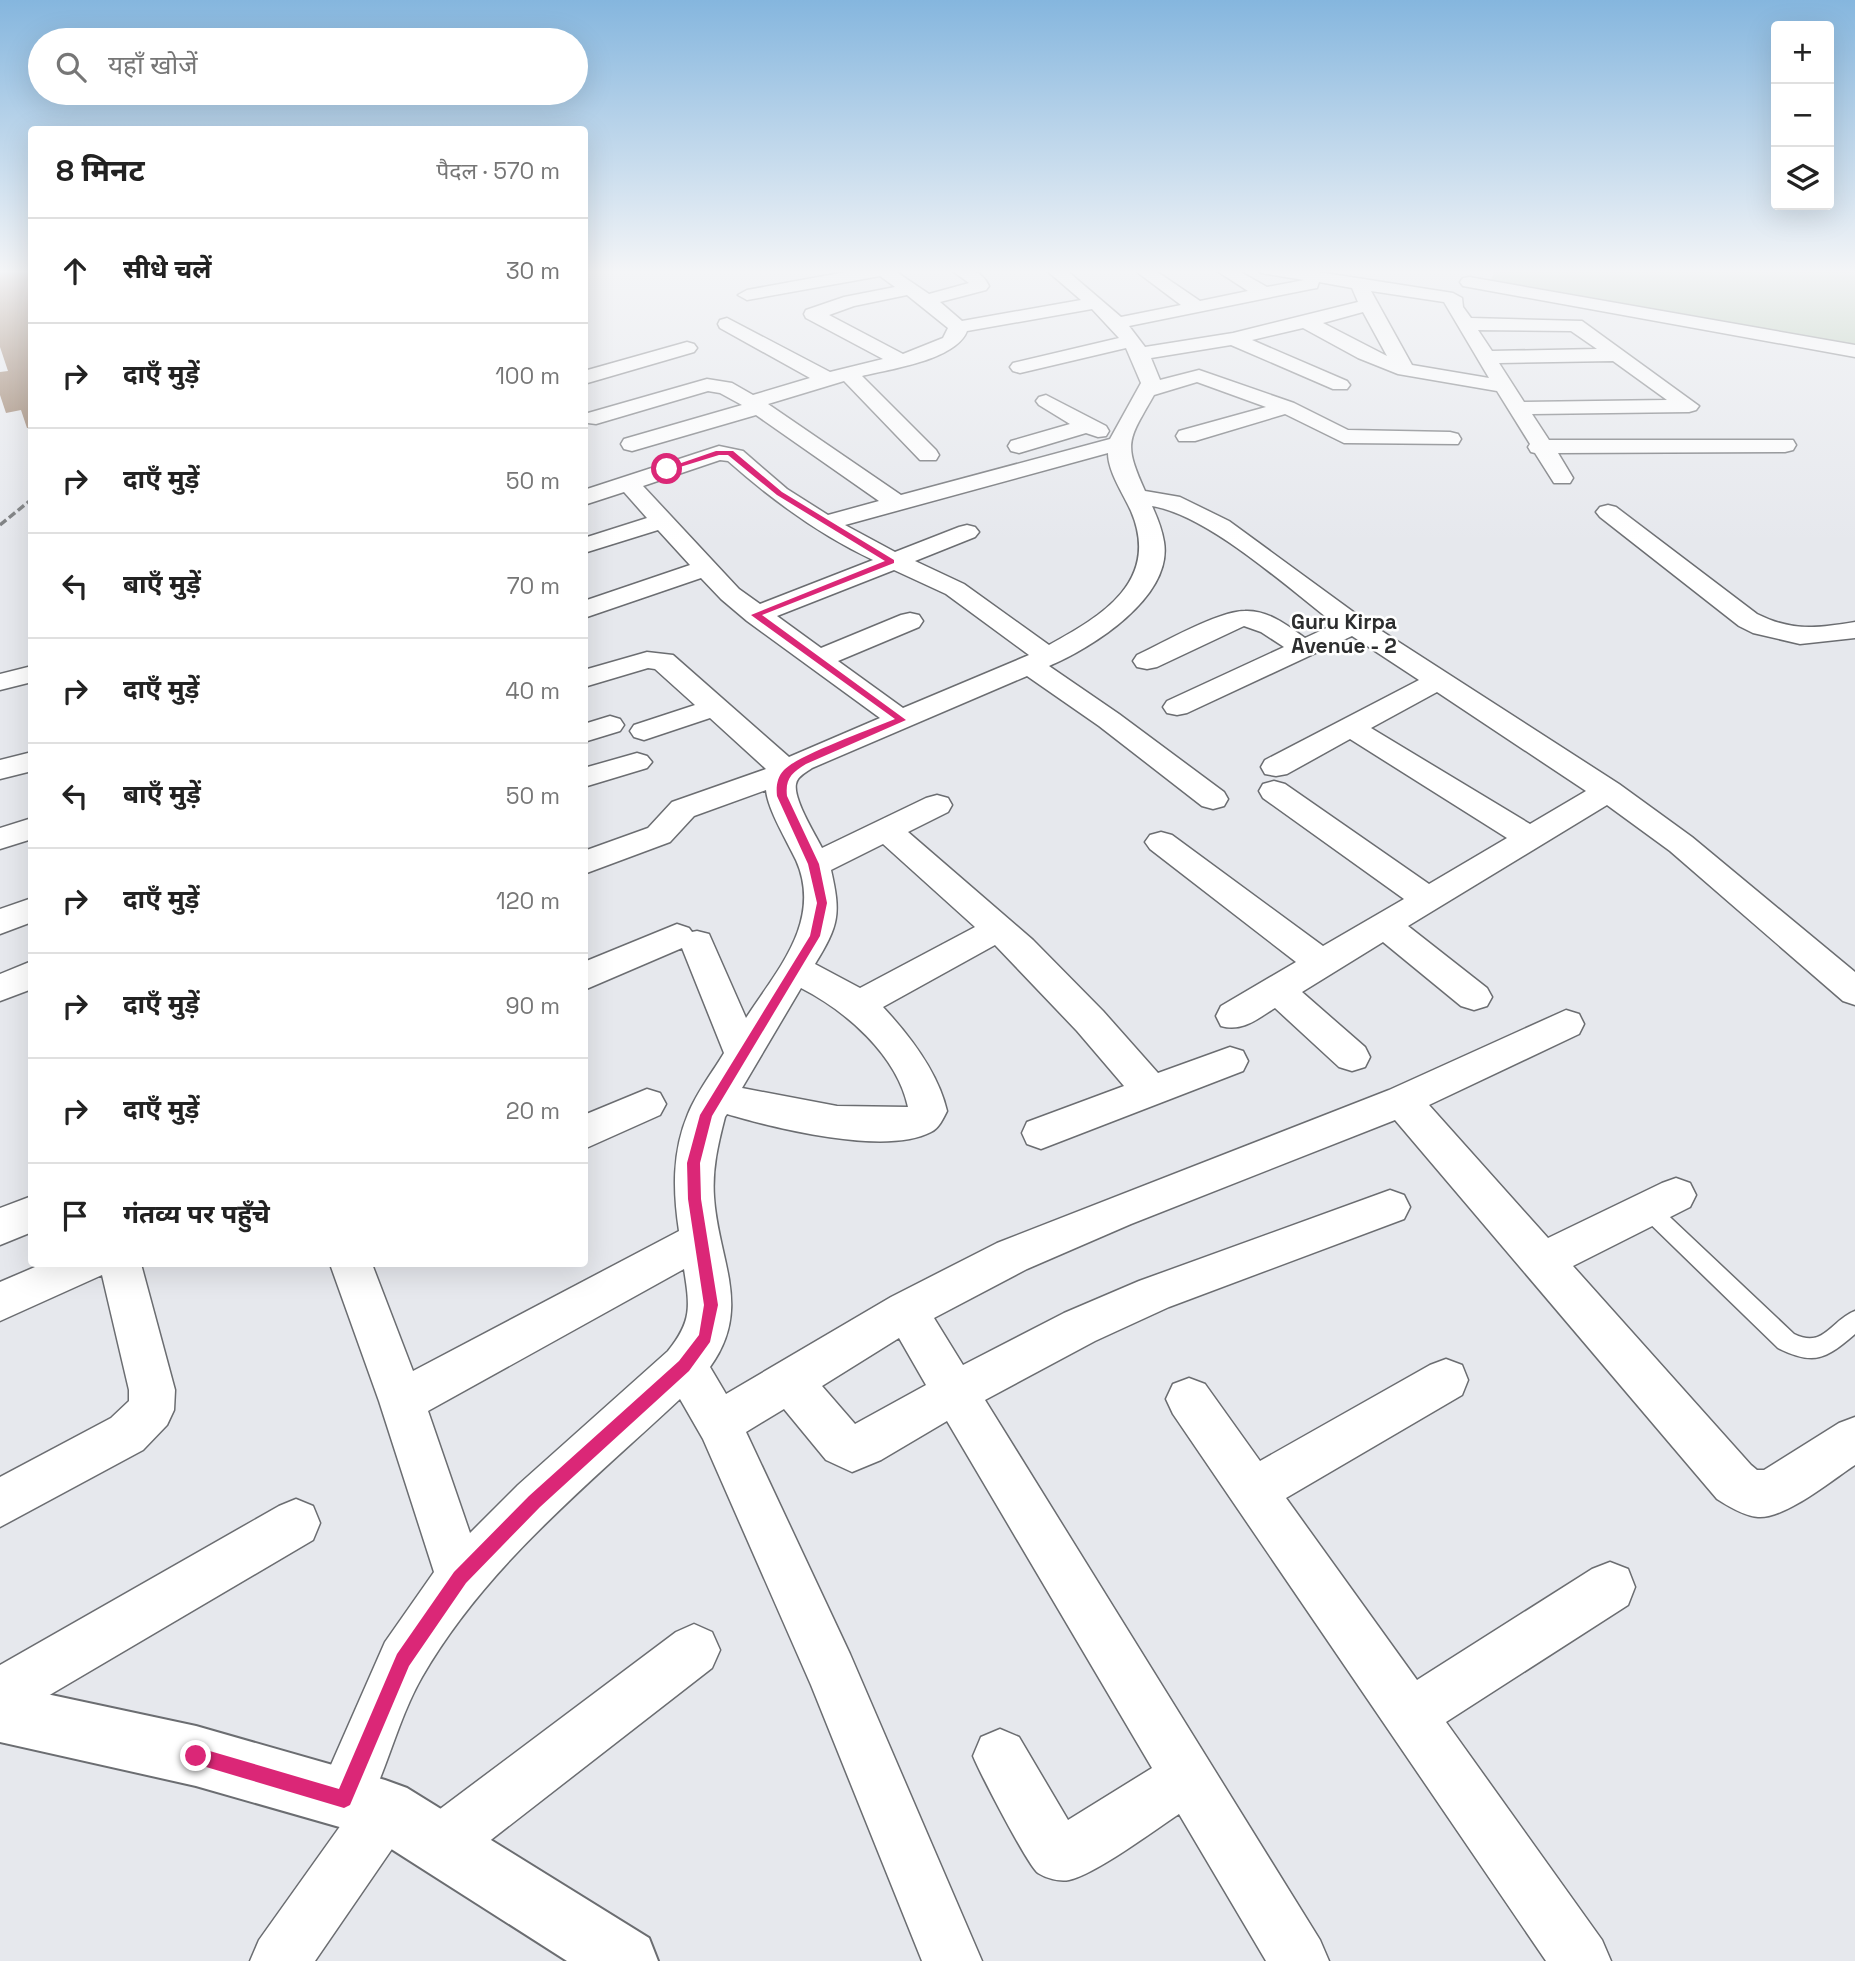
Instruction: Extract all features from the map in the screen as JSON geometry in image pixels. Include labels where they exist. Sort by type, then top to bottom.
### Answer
[{"type":"street","points":[[588,377],[644,361]]},
{"type":"street","points":[[793,361],[827,379]]},
{"type":"street","points":[[632,444],[827,379],[900,361]]},
{"type":"street","points":[[1020,367],[1037,361]]},
{"type":"street","points":[[588,862],[667,831],[673,817],[683,809],[787,772],[802,762],[1038,661],[1089,634],[1125,606],[1148,574],[1153,544],[1146,519],[1119,458],[1120,441],[1128,422],[1151,383],[1148,369],[1142,361]]},
{"type":"street","points":[[1283,361],[1340,385]]},
{"type":"street","points":[[1381,361],[1405,370],[1502,386]]},
{"type":"street","points":[[1400,361],[1405,370]]},
{"type":"street","points":[[1487,361],[1539,447],[1562,478]]},
{"type":"street","points":[[1573,361],[1607,407]]},
{"type":"street","points":[[1626,361],[1739,446]]},
{"type":"street","points":[[848,373],[928,454]]},
{"type":"street","points":[[1147,391],[1199,376],[1287,407],[1344,436],[1450,439]]},
{"type":"street","points":[[590,414],[707,384],[725,387],[897,503]]},
{"type":"street","points":[[1045,401],[1086,426],[1120,441]]},
{"type":"street","points":[[1516,408],[1689,406]]},
{"type":"street","points":[[1187,436],[1287,407]]},
{"type":"street","points":[[590,414],[667,469]]},
{"type":"street","points":[[998,452],[1086,426]]},
{"type":"street","points":[[824,523],[1120,441]]},
{"type":"street","points":[[1539,447],[1785,446]]},
{"type":"street","points":[[588,494],[719,453],[730,453],[779,494],[824,523],[891,562],[955,589],[1109,720],[1213,799]]},
{"type":"street","points":[[628,483],[730,594],[816,660],[901,720]]},
{"type":"street","points":[[1134,495],[1172,502],[1221,526],[1354,625],[1608,791],[1681,845],[1855,992]]},
{"type":"street","points":[[1608,512],[1748,620],[1765,630],[1787,637],[1808,638],[1855,630]]},
{"type":"street","points":[[588,545],[663,520]]},
{"type":"street","points":[[756,615],[967,532]]},
{"type":"street","points":[[588,609],[705,568]]},
{"type":"street","points":[[1147,661],[1235,620],[1249,617],[1302,648]]},
{"type":"street","points":[[816,660],[910,621]]},
{"type":"street","points":[[1177,707],[1354,625]]},
{"type":"street","points":[[588,678],[655,659],[670,666],[787,772]]},
{"type":"street","points":[[0,682],[28,675]]},
{"type":"street","points":[[1427,898],[1275,779],[1350,727],[1437,681]]},
{"type":"street","points":[[644,731],[716,707]]},
{"type":"street","points":[[1350,727],[1528,837]]},
{"type":"street","points":[[0,770],[28,762]]},
{"type":"street","points":[[588,777],[637,762]]},
{"type":"street","points":[[280,1961],[364,1804],[403,1660],[460,1577],[535,1502],[684,1366],[705,1338],[711,1305],[694,1199],[694,1163],[706,1115],[815,936],[822,903],[814,864],[782,796],[781,785],[787,772]]},
{"type":"street","points":[[1234,1016],[1608,791]]},
{"type":"street","points":[[814,864],[937,805]]},
{"type":"street","points":[[0,839],[28,829]]},
{"type":"street","points":[[886,830],[998,929],[1090,1021],[1151,1091]]},
{"type":"street","points":[[1161,842],[1321,963]]},
{"type":"street","points":[[0,922],[28,911]]},
{"type":"street","points":[[1384,925],[1474,997]]},
{"type":"street","points":[[858,1005],[998,929]]},
{"type":"street","points":[[588,975],[687,939],[743,1054]]},
{"type":"street","points":[[718,1096],[761,1109],[810,1119],[859,1124],[911,1123],[921,1119],[929,1111],[928,1100],[890,1041],[858,1005],[795,969]]},
{"type":"street","points":[[0,988],[28,977]]},
{"type":"street","points":[[1277,990],[1352,1057]]},
{"type":"street","points":[[719,1423],[906,1311],[1012,1256],[1402,1101],[1566,1024]]},
{"type":"street","points":[[1041,1133],[1230,1061]]},
{"type":"street","points":[[1402,1101],[1734,1482],[1748,1492],[1761,1495],[1773,1491],[1855,1439]]},
{"type":"street","points":[[588,1131],[647,1104]]},
{"type":"street","points":[[1541,1262],[1662,1202]]},
{"type":"street","points":[[789,1381],[842,1444],[852,1449],[866,1444],[956,1390],[1061,1336],[1154,1294],[1390,1207]]},
{"type":"street","points":[[0,1227],[28,1215]]},
{"type":"street","points":[[402,1401],[702,1239]]},
{"type":"street","points":[[0,1302],[79,1267]]},
{"type":"street","points":[[0,1503],[127,1434],[151,1410],[152,1390],[121,1267]]},
{"type":"street","points":[[352,1267],[402,1401],[460,1577]]},
{"type":"street","points":[[906,1311],[1298,1961]]},
{"type":"street","points":[[684,1366],[719,1423],[832,1672],[952,1961]]},
{"type":"street","points":[[1253,1491],[1446,1380]]},
{"type":"street","points":[[1189,1399],[1581,1961]]},
{"type":"street","points":[[0,1694],[296,1523]]},
{"type":"street","points":[[1410,1715],[1610,1587]]},
{"type":"street","points":[[440,1844],[694,1650]]},
{"type":"street","points":[[0,1713],[196,1756],[364,1804],[440,1844],[626,1961]]},
{"type":"street","points":[[1000,1756],[1056,1852],[1068,1852],[1188,1777]]},
{"type":"lane","points":[[1662,1202],[1786,1341],[1803,1351],[1817,1350],[1855,1321]]},
{"type":"building","points":[[5,361],[28,361],[28,428],[21,410],[6,413],[0,395],[0,372],[8,371]]},
{"type":"railway","points":[[0,525],[28,502]]},
{"type":"district","name":"Guru Kirpa Avenue - 2","points":[[1344,633]]},
{"type":"route","points":[[196,1756],[344,1799],[403,1660],[460,1577],[535,1502],[684,1366],[705,1338],[711,1305],[694,1199],[694,1163],[706,1115],[815,936],[822,903],[814,864],[782,796],[781,785],[787,772],[802,762],[901,720],[756,615],[891,562],[779,494],[730,453],[719,453],[667,469]]}]
